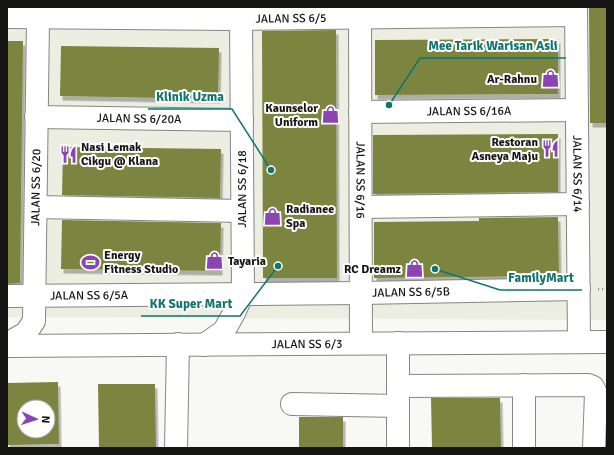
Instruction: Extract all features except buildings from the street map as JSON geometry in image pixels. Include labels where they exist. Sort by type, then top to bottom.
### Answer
[{"type":"street","name":"JALAN SS 6/5","points":[[7,17],[360,17],[576,11]]},
{"type":"street","name":"JALAN SS 6/14","points":[[576,11],[579,342]]},
{"type":"street","name":"JALAN SS 6/16","points":[[360,17],[361,343]]},
{"type":"street","name":"JALAN SS 6/20","points":[[7,345],[26,333],[34,320],[38,18]]},
{"type":"street","name":"JALAN SS 6/18","points":[[204,344],[224,331],[243,293],[241,18]]},
{"type":"street","name":"JALAN SS 6/16A","points":[[360,112],[577,110]]},
{"type":"street","name":"JALAN SS 6/20A","points":[[36,117],[242,120]]},
{"type":"street","points":[[361,207],[578,204]]},
{"type":"street","points":[[36,207],[242,211]]},
{"type":"street","name":"JALAN SS 6/5B","points":[[243,293],[361,294],[579,289]]},
{"type":"street","name":"JALAN SS 6/5A","points":[[7,296],[243,293]]},
{"type":"street","name":"JALAN SS 6/3","points":[[7,345],[607,342]]},
{"type":"street","points":[[398,343],[398,448]]},
{"type":"street","points":[[176,448],[178,344]]},
{"type":"street","points":[[524,385],[524,448]]},
{"type":"street","points":[[292,404],[524,385],[588,385],[593,387],[596,393],[594,448]]},
{"type":"shaded area","points":[[560,7],[607,7],[607,320],[7,317],[7,27]]},
{"type":"place","name":"Ar-Rahnu","points":[[550,79]]},
{"type":"place","name":"Mee Tarik Warisan Asli","points":[[389,105]]},
{"type":"place","name":"Kaunselor Uniform","points":[[331,115]]},
{"type":"place","name":"Restoran Asneya Maju","points":[[551,149]]},
{"type":"place","name":"Nasi Lemak Cikgu @ Klana","points":[[68,154]]},
{"type":"place","name":"Klinik Uzma","points":[[271,170]]},
{"type":"place","name":"Radianee Spa","points":[[273,216]]},
{"type":"place","name":"Tayaria","points":[[215,261]]},
{"type":"place","name":"Energy Fitness Studio","points":[[91,262]]},
{"type":"place","name":"KK Super Mart","points":[[278,266]]},
{"type":"place","name":"RC Dreamz","points":[[414,269]]},
{"type":"place","name":"FamilyMart","points":[[435,269]]}]
